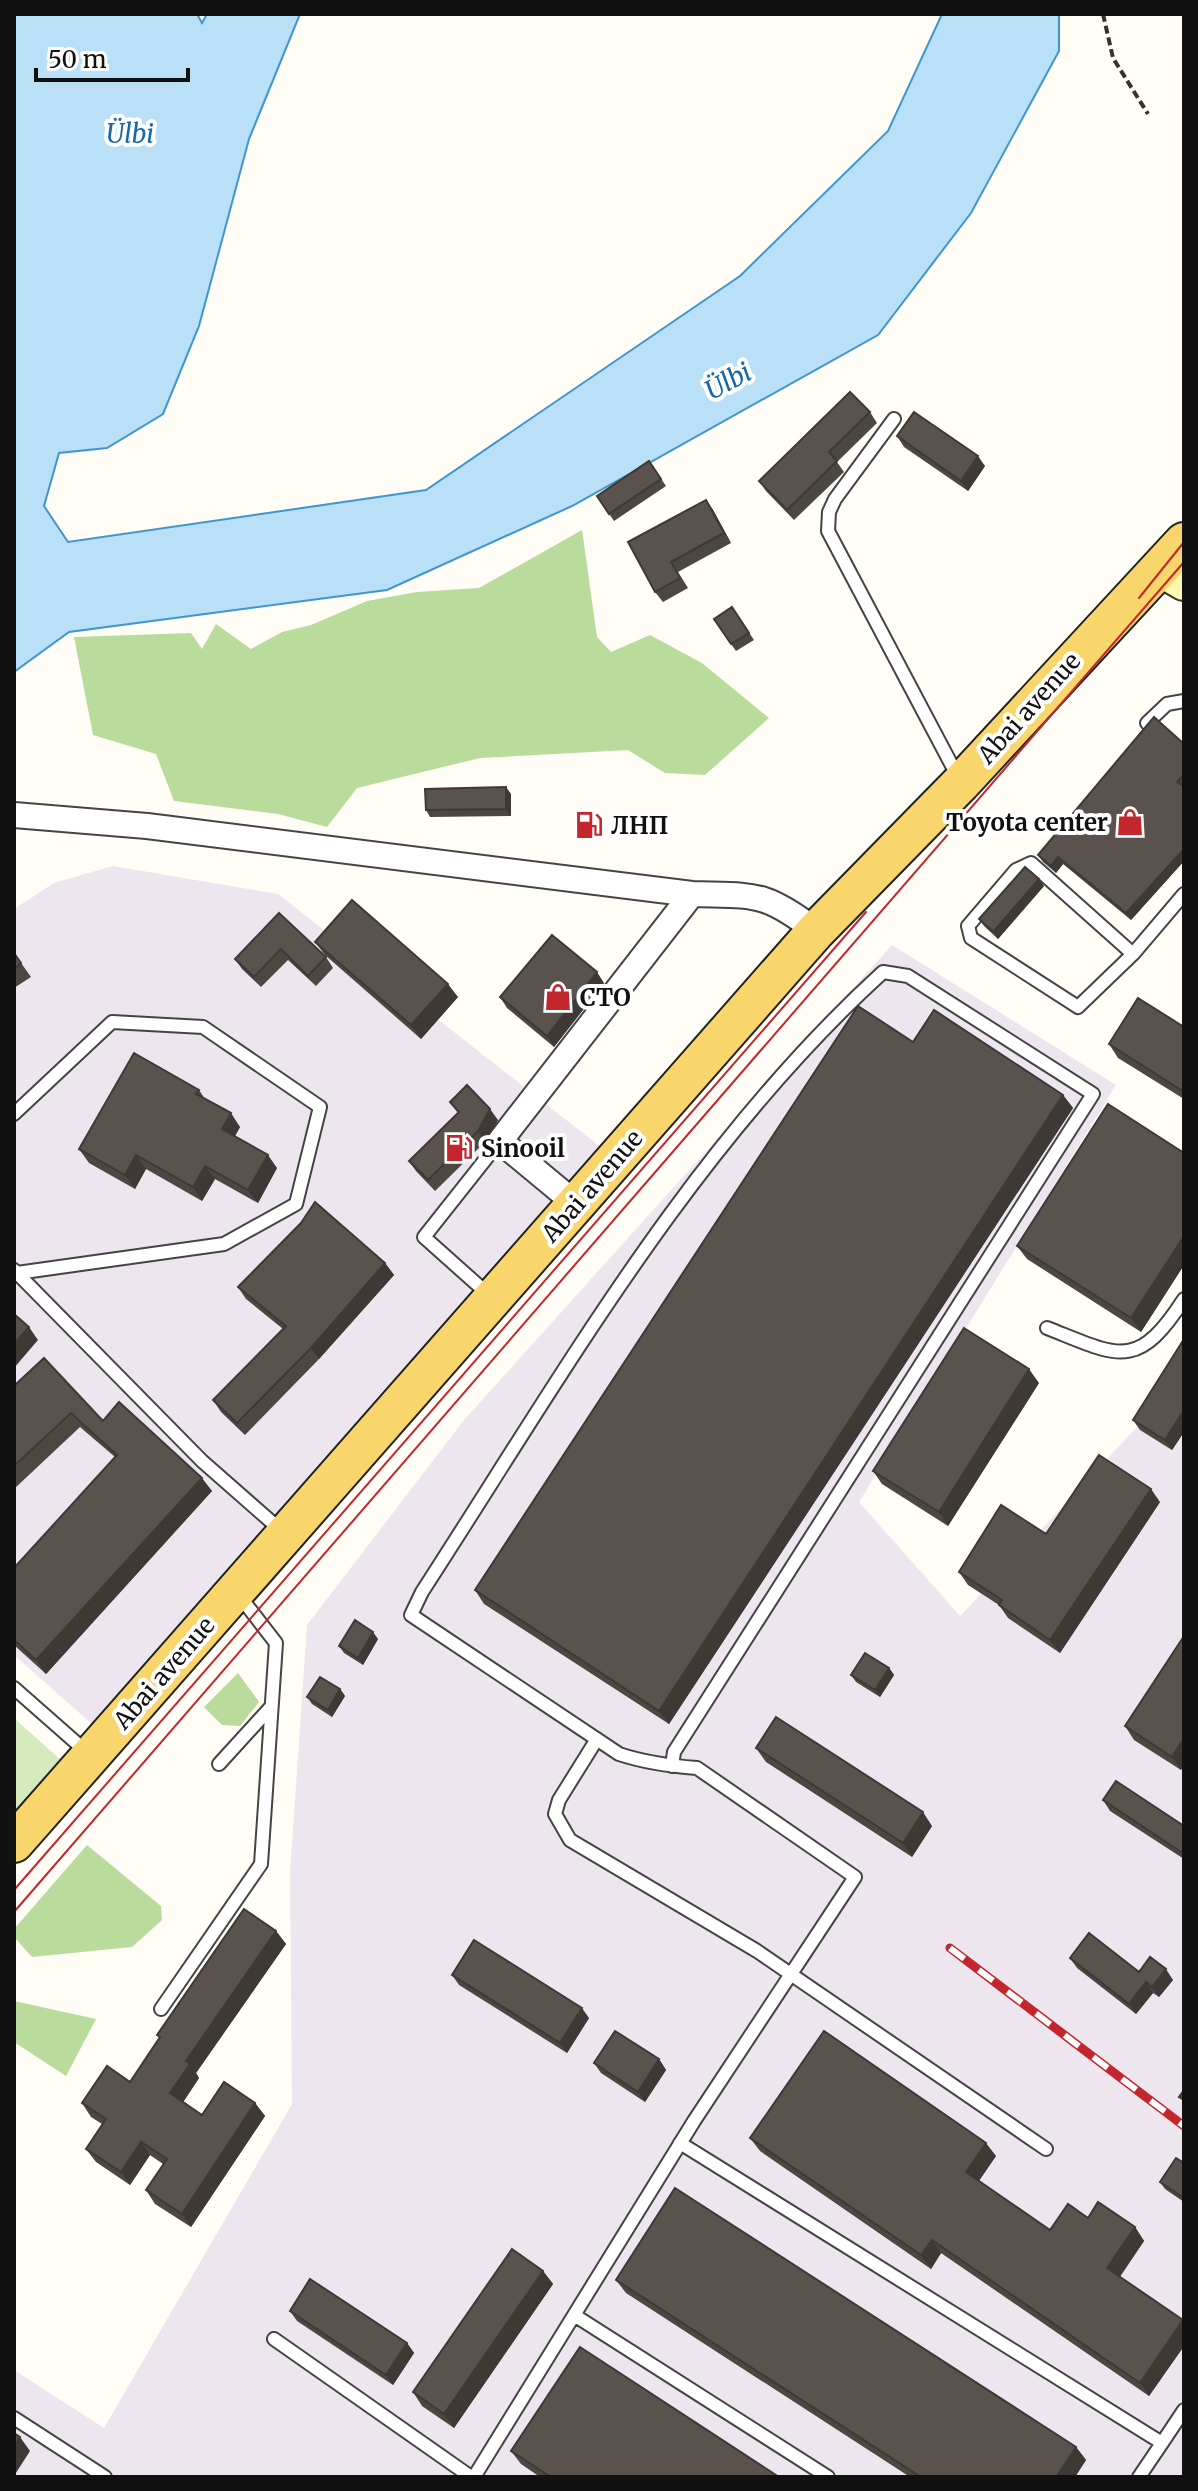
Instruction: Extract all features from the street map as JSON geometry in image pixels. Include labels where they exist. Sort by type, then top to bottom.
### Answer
[{"type":"main road","name":"Abai avenue","points":[[14,1843],[816,931],[1175,564]]},
{"type":"street","points":[[14,815],[147,826],[692,894],[767,899],[816,931]]},
{"type":"street","points":[[576,1204],[500,1141],[692,894]]},
{"type":"lane","points":[[894,419],[835,499],[829,512],[828,531],[961,783]]},
{"type":"lane","points":[[1147,723],[1167,704],[1184,701]]},
{"type":"lane","points":[[1133,954],[1031,863],[1016,870],[968,926],[971,938],[1078,1007],[1133,954],[1184,894]]},
{"type":"lane","points":[[274,2339],[472,2477],[680,2143],[855,1877],[697,1768],[672,1766],[648,1764],[619,1754],[411,1615],[422,1592],[665,1216],[837,1014],[883,972],[908,976],[1093,1094],[674,1752],[672,1766]]},
{"type":"lane","points":[[14,1114],[112,1022],[203,1027],[320,1107],[296,1204],[224,1244],[16,1272]]},
{"type":"lane","points":[[493,1299],[424,1237],[500,1141]]},
{"type":"lane","points":[[16,1272],[202,1461],[286,1535]]},
{"type":"lane","points":[[1047,1328],[1110,1353],[1128,1352],[1145,1346],[1159,1335],[1184,1299]]},
{"type":"lane","points":[[161,2009],[261,1864],[276,1643],[236,1591]]},
{"type":"lane","points":[[14,1688],[91,1756]]},
{"type":"lane","points":[[219,1764],[271,1707]]},
{"type":"lane","points":[[597,1739],[559,1800],[555,1814],[570,1840],[790,1974],[1046,2149]]},
{"type":"lane","points":[[680,2143],[1162,2443]]},
{"type":"lane","points":[[574,2315],[828,2477]]},
{"type":"lane","points":[[1139,2477],[1184,2410]]},
{"type":"lane","points":[[14,2418],[105,2477]]},
{"type":"path","points":[[1103,14],[1113,58],[1148,114]]},
{"type":"shaded area","points":[[113,866],[278,894],[602,1148],[310,1487],[93,1725],[14,1655],[14,909],[54,883]]},
{"type":"shaded area","points":[[892,945],[1116,1085],[859,1502],[960,1616],[1137,1427],[1184,1355],[1184,2477],[14,2477],[14,2370],[104,2428],[292,2104],[290,1873],[307,1625],[464,1420]]},
{"type":"green space","points":[[582,530],[597,637],[611,652],[650,635],[702,663],[769,718],[705,775],[665,773],[628,750],[480,758],[357,788],[327,827],[278,814],[174,801],[156,754],[93,735],[74,637],[191,633],[202,649],[216,624],[251,649],[282,632],[311,625],[367,601],[417,592],[479,588]]},
{"type":"green space","points":[[238,1673],[259,1702],[240,1726],[222,1725],[204,1707]]},
{"type":"green space","points":[[14,1718],[63,1762],[14,1812]]},
{"type":"green space","points":[[87,1845],[161,1906],[162,1920],[132,1947],[32,1957],[14,1937],[14,1929]]},
{"type":"green space","points":[[14,2001],[96,2019],[66,2076],[14,2042]]},
{"type":"water","name":"Ülbi","points":[[14,14],[197,14],[202,23],[207,14],[300,14],[249,139],[199,326],[163,414],[107,448],[59,453],[44,506],[68,542],[426,490],[740,276],[888,131],[942,14],[1059,14],[1059,51],[971,213],[878,335],[572,506],[387,590],[69,632],[14,672]]},
{"type":"building","points":[[850,392],[870,412],[829,452],[837,461],[787,510],[759,481]]},
{"type":"building","points":[[914,412],[978,456],[961,481],[897,436]]},
{"type":"building","points":[[649,461],[661,479],[609,514],[597,496]]},
{"type":"building","points":[[706,500],[724,533],[671,562],[680,578],[655,592],[628,542]]},
{"type":"building","points":[[732,607],[749,633],[731,644],[714,619]]},
{"type":"building","name":"Toyota center","points":[[1154,717],[1184,744],[1184,775],[1177,782],[1184,786],[1184,849],[1126,913],[1058,857],[1051,866],[1038,855]]},
{"type":"building","points":[[506,787],[506,809],[426,810],[425,789]]},
{"type":"building","points":[[1025,867],[1039,879],[993,932],[979,919]]},
{"type":"building","points":[[352,900],[448,984],[411,1025],[315,942]]},
{"type":"building","points":[[279,913],[326,957],[308,976],[281,949],[254,977],[235,959]]},
{"type":"building","name":"СТО","points":[[552,935],[597,972],[547,1036],[500,997]]},
{"type":"building","points":[[14,953],[21,963],[14,969]]},
{"type":"building","points":[[1138,998],[1184,1027],[1184,1092],[1109,1044]]},
{"type":"building","points":[[858,1006],[913,1042],[934,1010],[1063,1095],[659,1711],[475,1590]]},
{"type":"building","points":[[134,1053],[199,1090],[196,1094],[231,1113],[222,1129],[268,1155],[248,1190],[205,1166],[193,1187],[136,1155],[125,1175],[79,1149]]},
{"type":"building","points":[[467,1085],[490,1109],[478,1131],[428,1180],[409,1161],[459,1112],[450,1102]]},
{"type":"building","points":[[1108,1104],[1184,1153],[1184,1236],[1131,1318],[1017,1246]]},
{"type":"building","points":[[315,1202],[385,1263],[311,1348],[237,1423],[213,1400],[286,1326],[238,1287],[301,1223]]},
{"type":"building","points":[[14,1314],[29,1327],[14,1344]]},
{"type":"building","points":[[964,1328],[1029,1369],[939,1512],[873,1471]]},
{"type":"building","points":[[1184,1339],[1184,1410],[1165,1440],[1133,1420]]},
{"type":"building","points":[[44,1358],[103,1421],[119,1402],[202,1478],[36,1660],[14,1640],[14,1568],[117,1455],[71,1413],[14,1466],[14,1386]]},
{"type":"building","points":[[1099,1455],[1151,1489],[1050,1640],[999,1605],[1002,1600],[959,1572],[1001,1505],[1046,1534]]},
{"type":"building","points":[[355,1620],[373,1632],[358,1658],[339,1646]]},
{"type":"building","points":[[1184,1636],[1184,1738],[1172,1757],[1125,1726]]},
{"type":"building","points":[[865,1653],[889,1668],[875,1690],[851,1675]]},
{"type":"building","points":[[320,1677],[340,1689],[328,1710],[307,1697]]},
{"type":"building","points":[[776,1717],[923,1812],[903,1843],[756,1748]]},
{"type":"building","points":[[1116,1781],[1184,1826],[1184,1854],[1103,1800]]},
{"type":"building","points":[[244,1909],[276,1931],[186,2061],[190,2064],[170,2093],[202,2115],[224,2082],[255,2103],[182,2214],[146,2190],[167,2159],[141,2142],[121,2172],[86,2149],[106,2119],[82,2103],[107,2066],[130,2082],[160,2037],[157,2035]]},
{"type":"building","points":[[1089,1933],[1139,1972],[1150,1957],[1166,1969],[1152,1987],[1146,1982],[1129,2004],[1070,1958]]},
{"type":"building","points":[[474,1940],[582,2008],[560,2043],[452,1975]]},
{"type":"building","points":[[615,2031],[659,2059],[638,2092],[594,2063]]},
{"type":"building","points":[[824,2031],[986,2143],[966,2172],[1050,2230],[1068,2204],[1088,2218],[1098,2202],[1135,2227],[1107,2268],[1183,2320],[1140,2383],[932,2240],[921,2255],[750,2138]]},
{"type":"building","points":[[1176,2158],[1184,2163],[1184,2198],[1160,2182]]},
{"type":"building","points":[[675,2188],[1076,2447],[1056,2477],[921,2477],[616,2280]]},
{"type":"building","points":[[512,2249],[543,2271],[444,2414],[413,2392]]},
{"type":"building","points":[[310,2279],[407,2343],[386,2375],[290,2311]]},
{"type":"building","points":[[580,2347],[779,2477],[551,2477],[511,2451]]},
{"type":"building","points":[[14,2433],[20,2437],[14,2447]]},
{"type":"tram line","points":[[1139,598],[1184,542]]},
{"type":"tram line","points":[[14,1912],[1184,562]]},
{"type":"tram line","points":[[14,1890],[866,912]]},
{"type":"railway","points":[[950,1948],[1184,2126]]},
{"type":"place","name":"Toyota center","points":[[1130,822]]},
{"type":"place","name":"ЛНП","points":[[589,825]]},
{"type":"place","name":"СТО","points":[[558,997]]},
{"type":"place","name":"Sinooil","points":[[459,1148]]}]
